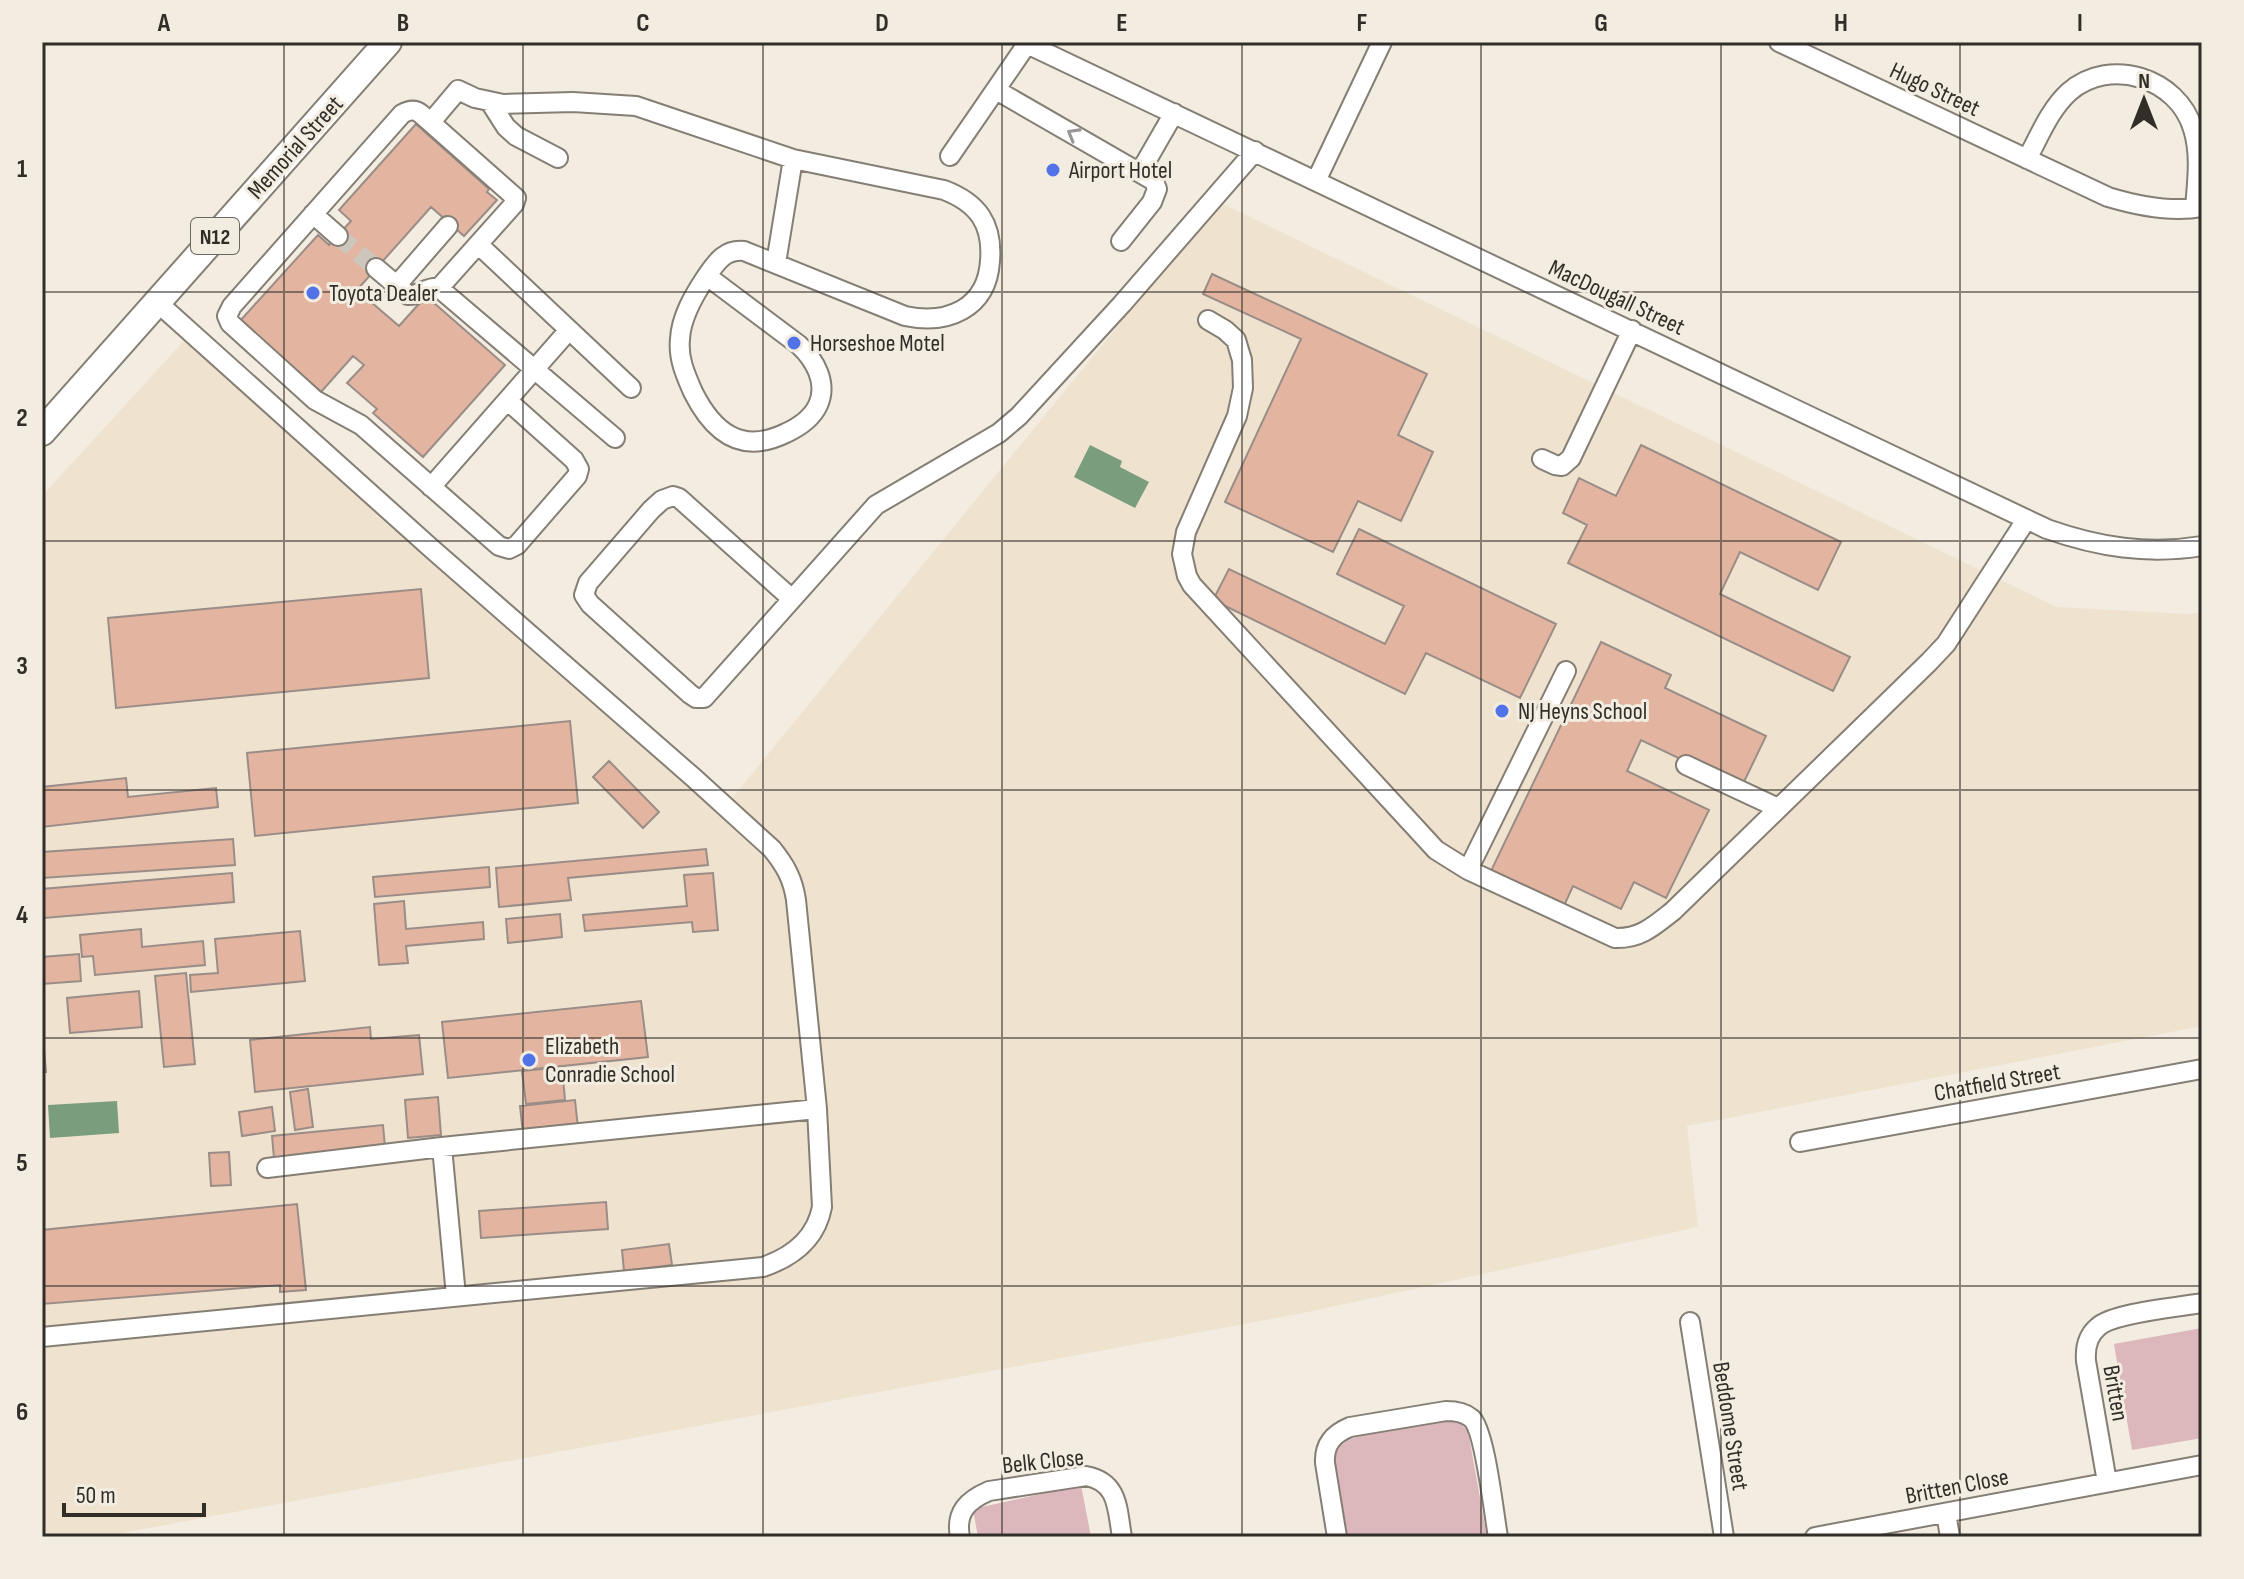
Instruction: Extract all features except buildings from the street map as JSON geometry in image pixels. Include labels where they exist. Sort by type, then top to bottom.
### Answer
[{"type":"highway","name":"Memorial Street","points":[[42,432],[388,42]]},
{"type":"street","points":[[1316,181],[1382,42]]},
{"type":"street","name":"Hugo Street","points":[[1779,42],[2027,159],[2108,197],[2159,208],[2199,208],[2196,149],[2187,114],[2167,90],[2138,76],[2097,77],[2072,89],[2053,112],[2027,159]]},
{"type":"street","points":[[950,156],[1025,43]]},
{"type":"street","name":"MacDougall Street","points":[[1025,43],[2026,520],[2079,540],[2117,548],[2159,551],[2202,546]]},
{"type":"street","points":[[431,122],[458,90],[490,102],[636,106],[793,159],[944,190],[966,200],[976,210],[987,228],[991,246],[989,270],[981,294],[956,313],[942,318],[905,316],[744,251],[730,251],[721,257],[707,276],[686,313],[680,336],[681,360],[704,413],[721,432],[744,440],[768,440],[792,431],[811,416],[820,399],[821,384],[814,364],[799,345],[707,276]]},
{"type":"street","points":[[996,90],[1154,181],[1157,192],[1152,202],[1121,241]]},
{"type":"street","points":[[490,102],[506,127],[516,136],[558,158]]},
{"type":"street","points":[[439,288],[479,245],[516,198],[416,110],[402,114],[227,313],[228,320],[315,400],[361,425],[499,546],[509,549],[517,545],[577,476],[579,469],[574,460],[508,401]]},
{"type":"street","points":[[1140,172],[1174,113]]},
{"type":"street","points":[[792,599],[679,498],[673,496],[662,500],[651,510],[588,583],[584,595],[590,604],[690,694],[700,698],[707,695],[876,505],[986,441],[1019,416],[1122,304],[1255,151]]},
{"type":"street","points":[[776,263],[793,159]]},
{"type":"street","points":[[313,214],[338,236]]},
{"type":"street","points":[[396,286],[448,226]]},
{"type":"street","points":[[479,245],[631,388]]},
{"type":"street","points":[[376,268],[411,296],[430,287],[439,288],[615,438]]},
{"type":"street","points":[[42,1337],[763,1267],[782,1261],[800,1247],[819,1220],[823,1191],[794,886],[772,849],[157,302]]},
{"type":"street","points":[[1208,320],[1236,340],[1242,360],[1243,388],[1237,416],[1186,532],[1182,554],[1187,576],[1199,594],[1436,850],[1468,870],[1615,938],[1643,934],[1673,911],[1939,652],[2026,520]]},
{"type":"street","points":[[431,487],[569,330]]},
{"type":"street","points":[[1542,459],[1562,466],[1571,458],[1632,330]]},
{"type":"street","points":[[1468,870],[1566,671]]},
{"type":"street","points":[[1686,765],[1778,808]]},
{"type":"street","name":"Chatfield Street","points":[[1800,1142],[2202,1069]]},
{"type":"street","points":[[267,1168],[817,1109]]},
{"type":"street","points":[[442,1147],[456,1296]]},
{"type":"street","name":"Britten","points":[[2107,1482],[2086,1361],[2087,1342],[2097,1327],[2115,1318],[2202,1303]]},
{"type":"street","name":"Beddome Street","points":[[1690,1322],[1724,1537]]},
{"type":"street","points":[[1337,1537],[1325,1463],[1329,1441],[1350,1427],[1446,1411],[1470,1416],[1480,1432],[1498,1537]]},
{"type":"street","points":[[2107,1482],[2202,1465]]},
{"type":"street","name":"Belk Close","points":[[960,1537],[961,1513],[970,1500],[978,1496],[989,1491],[1086,1476],[1102,1480],[1112,1491],[1122,1537]]},
{"type":"street","name":"Britten Close","points":[[1815,1537],[2107,1482]]},
{"type":"street","points":[[1946,1513],[1950,1537]]},
{"type":"shaded area","points":[[1219,202],[2057,607],[2189,614],[2202,612],[2202,1026],[1687,1126],[1698,1227],[1308,1312],[101,1537],[42,1537],[42,496],[193,331],[724,808]]},
{"type":"shaded area","points":[[1090,445],[1122,461],[1120,467],[1149,482],[1135,508],[1074,477]]},
{"type":"shaded area","points":[[117,1101],[119,1133],[50,1138],[48,1105]]},
{"type":"shaded area","points":[[2202,1328],[2202,1438],[2132,1450],[2114,1344]]},
{"type":"shaded area","points":[[1450,1419],[1468,1431],[1487,1537],[1347,1537],[1334,1457],[1341,1446],[1359,1436]]},
{"type":"shaded area","points":[[1081,1485],[1091,1537],[978,1537],[973,1509]]},
{"type":"tunnel","points":[[338,236],[376,268]]},
{"type":"place","name":"Airport Hotel","points":[[1053,170]]},
{"type":"place","name":"Toyota Dealer","points":[[313,293]]},
{"type":"place","name":"Horseshoe Motel","points":[[794,343]]},
{"type":"place","name":"NJ Heyns School","points":[[1502,711]]},
{"type":"place","name":"Elizabeth Conradie School","points":[[529,1060]]}]
